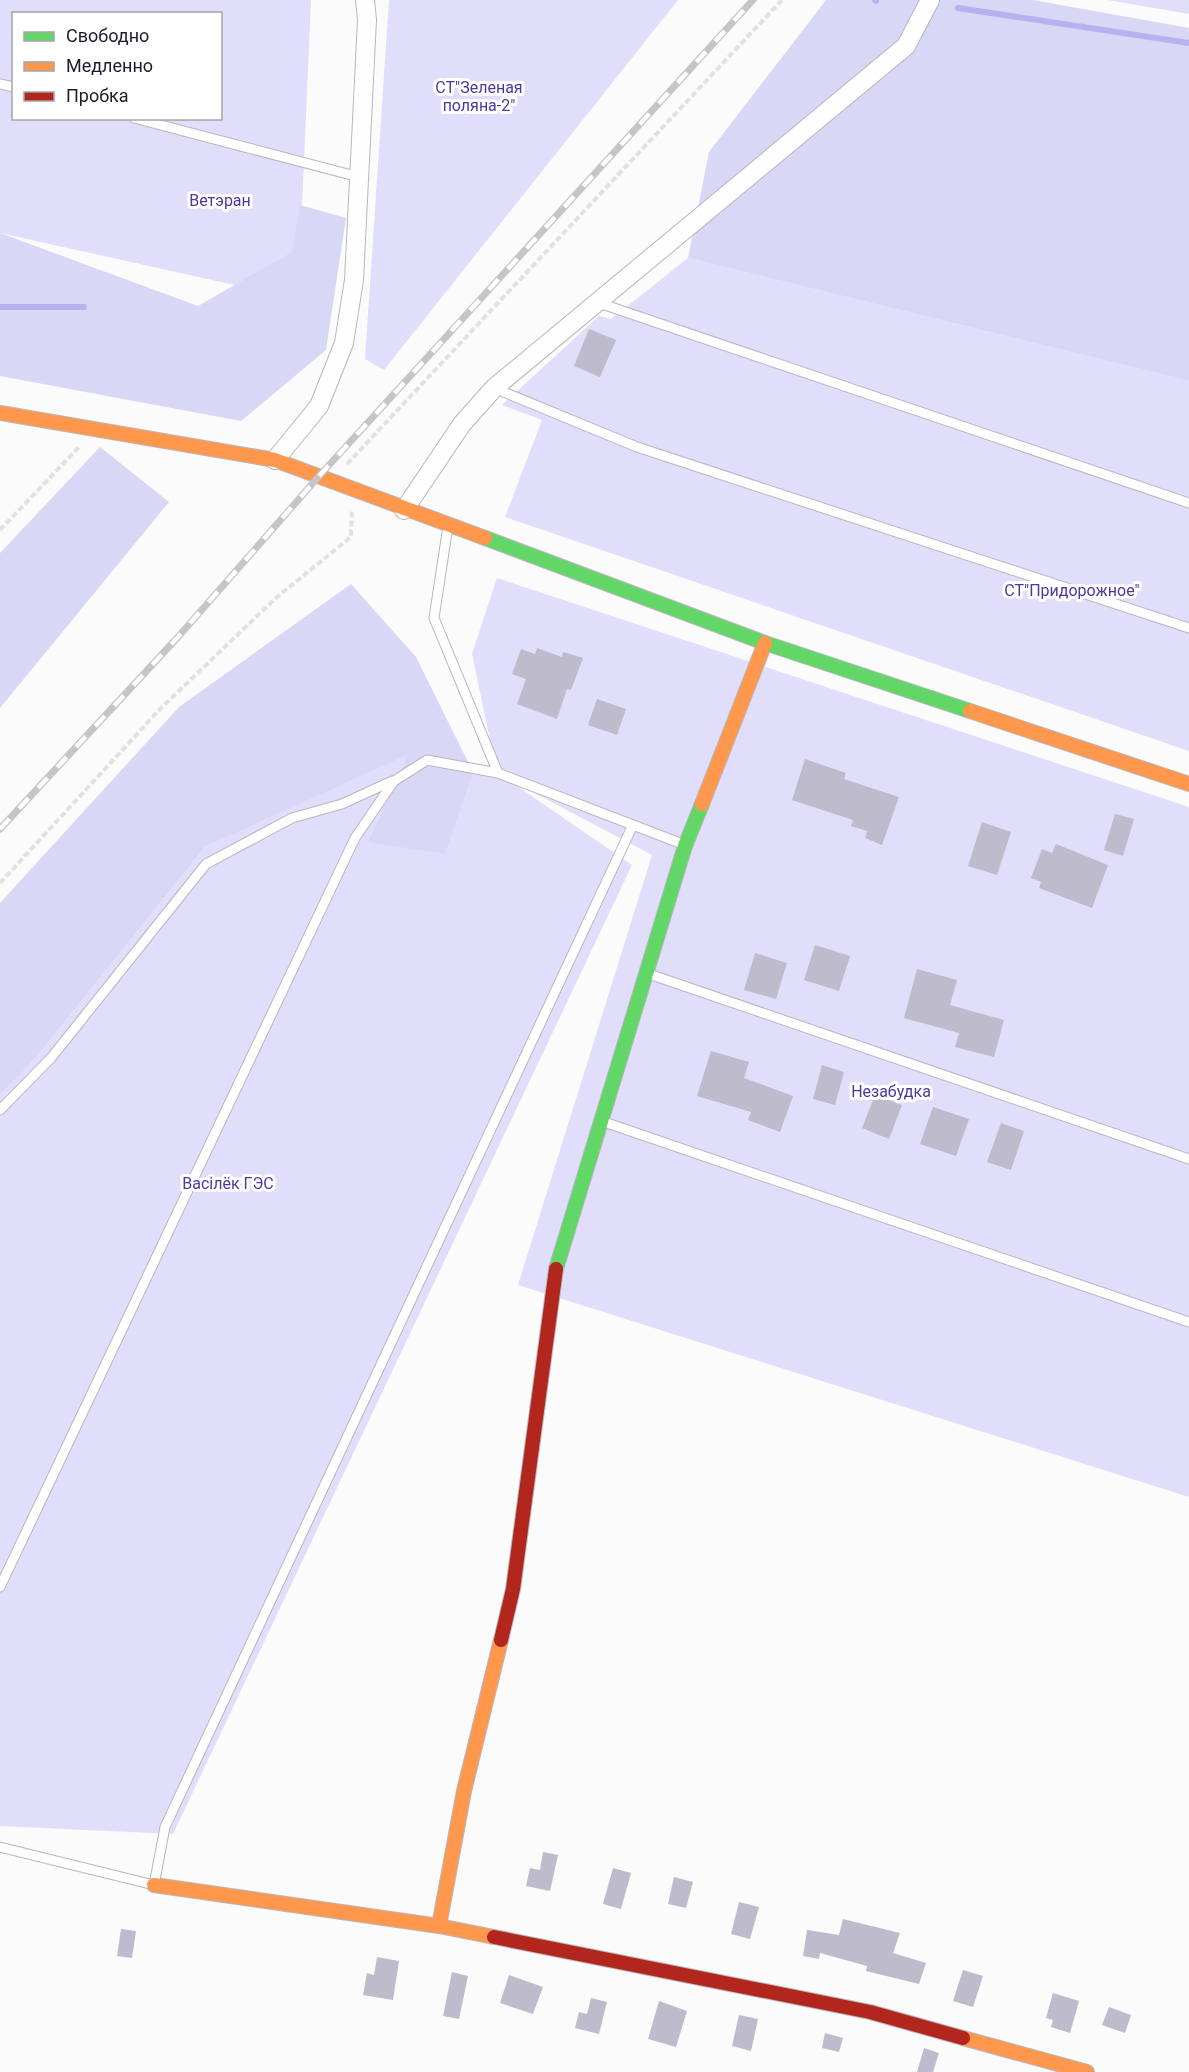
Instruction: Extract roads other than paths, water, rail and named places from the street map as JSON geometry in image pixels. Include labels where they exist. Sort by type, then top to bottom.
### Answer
[{"type":"street","points":[[275,460],[319,406],[344,343],[354,280],[367,20],[365,0]]},
{"type":"street","points":[[404,510],[462,424],[495,388],[906,46],[930,0]]},
{"type":"street","points":[[0,413],[275,460],[765,643],[1189,784]]},
{"type":"street","points":[[439,1926],[464,1791],[513,1589],[554,1275],[685,846],[765,643]]},
{"type":"street","points":[[154,1886],[439,1926],[870,2012],[1087,2072]]},
{"type":"lane","points":[[142,120],[359,177]]},
{"type":"lane","points":[[599,303],[1189,503]]},
{"type":"lane","points":[[495,388],[637,447],[1189,628]]},
{"type":"lane","points":[[448,526],[434,618],[498,773]]},
{"type":"lane","points":[[0,1110],[51,1058],[206,864],[292,819],[342,804],[394,781],[427,760],[498,773],[685,846]]},
{"type":"lane","points":[[0,1587],[355,838],[394,781]]},
{"type":"lane","points":[[0,1847],[154,1886],[165,1827],[632,826]]},
{"type":"lane","points":[[647,973],[1189,1160]]},
{"type":"lane","points":[[602,1121],[1189,1322]]},
{"type":"waterway","points":[[958,8],[1189,43]]},
{"type":"waterway","points":[[0,307],[84,307]]},
{"type":"railway","points":[[0,829],[178,637],[320,475],[753,0]]},
{"type":"park label","name":"СТ\"Зеленая поляна-2\"","points":[[479,96]]},
{"type":"park label","name":"Ветэран","points":[[220,200]]},
{"type":"park label","name":"СТ\"Придорожное\"","points":[[1072,590]]},
{"type":"park label","name":"Незабудка","points":[[891,1091]]},
{"type":"park label","name":"Васілёк ГЭС","points":[[228,1183]]}]
